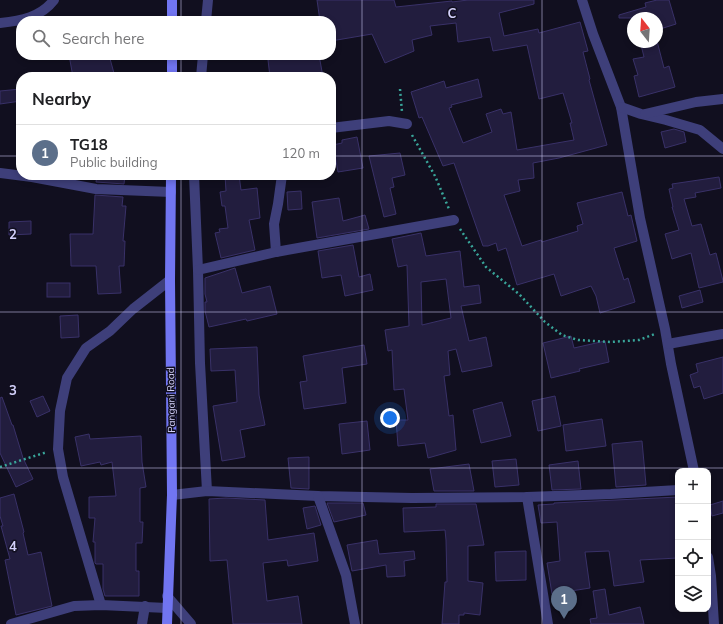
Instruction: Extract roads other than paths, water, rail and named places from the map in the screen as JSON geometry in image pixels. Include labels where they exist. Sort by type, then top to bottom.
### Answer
[{"type":"main road","points":[[172,0],[172,16]]},
{"type":"main road","points":[[172,60],[172,72]]},
{"type":"main road","name":"Pangani Road","points":[[167,624],[172,495],[170,280],[171,180]]},
{"type":"street","points":[[32,16],[39,14],[54,0]]},
{"type":"street","points":[[206,16],[208,0]]},
{"type":"street","points":[[582,0],[593,34],[621,107],[640,218],[666,329],[693,468]]},
{"type":"street","points":[[0,23],[16,21]]},
{"type":"street","points":[[201,72],[203,60]]},
{"type":"street","points":[[641,114],[688,104],[723,99]]},
{"type":"street","points":[[621,107],[700,130],[723,149]]},
{"type":"street","points":[[336,127],[389,122],[407,124]]},
{"type":"street","points":[[0,173],[16,175]]},
{"type":"street","points":[[47,180],[96,190],[171,192]]},
{"type":"street","points":[[194,180],[200,363],[207,491]]},
{"type":"street","points":[[276,252],[274,224],[281,180]]},
{"type":"street","points":[[198,270],[276,252],[454,220]]},
{"type":"street","points":[[101,605],[63,477],[58,449],[60,411],[67,378],[86,348],[110,331],[133,309],[170,280]]},
{"type":"street","points":[[668,344],[723,334]]},
{"type":"street","points":[[172,495],[207,491],[318,496],[412,498],[527,497],[675,490]]},
{"type":"street","points":[[318,496],[346,575],[355,624]]},
{"type":"street","points":[[527,497],[548,624]]},
{"type":"street","points":[[711,576],[714,624]]},
{"type":"street","points":[[167,596],[191,624]]},
{"type":"street","points":[[11,624],[74,606],[101,605],[167,608]]},
{"type":"street","points":[[142,624],[145,606]]},
{"type":"place","name":"TG18","points":[[564,619]]}]
